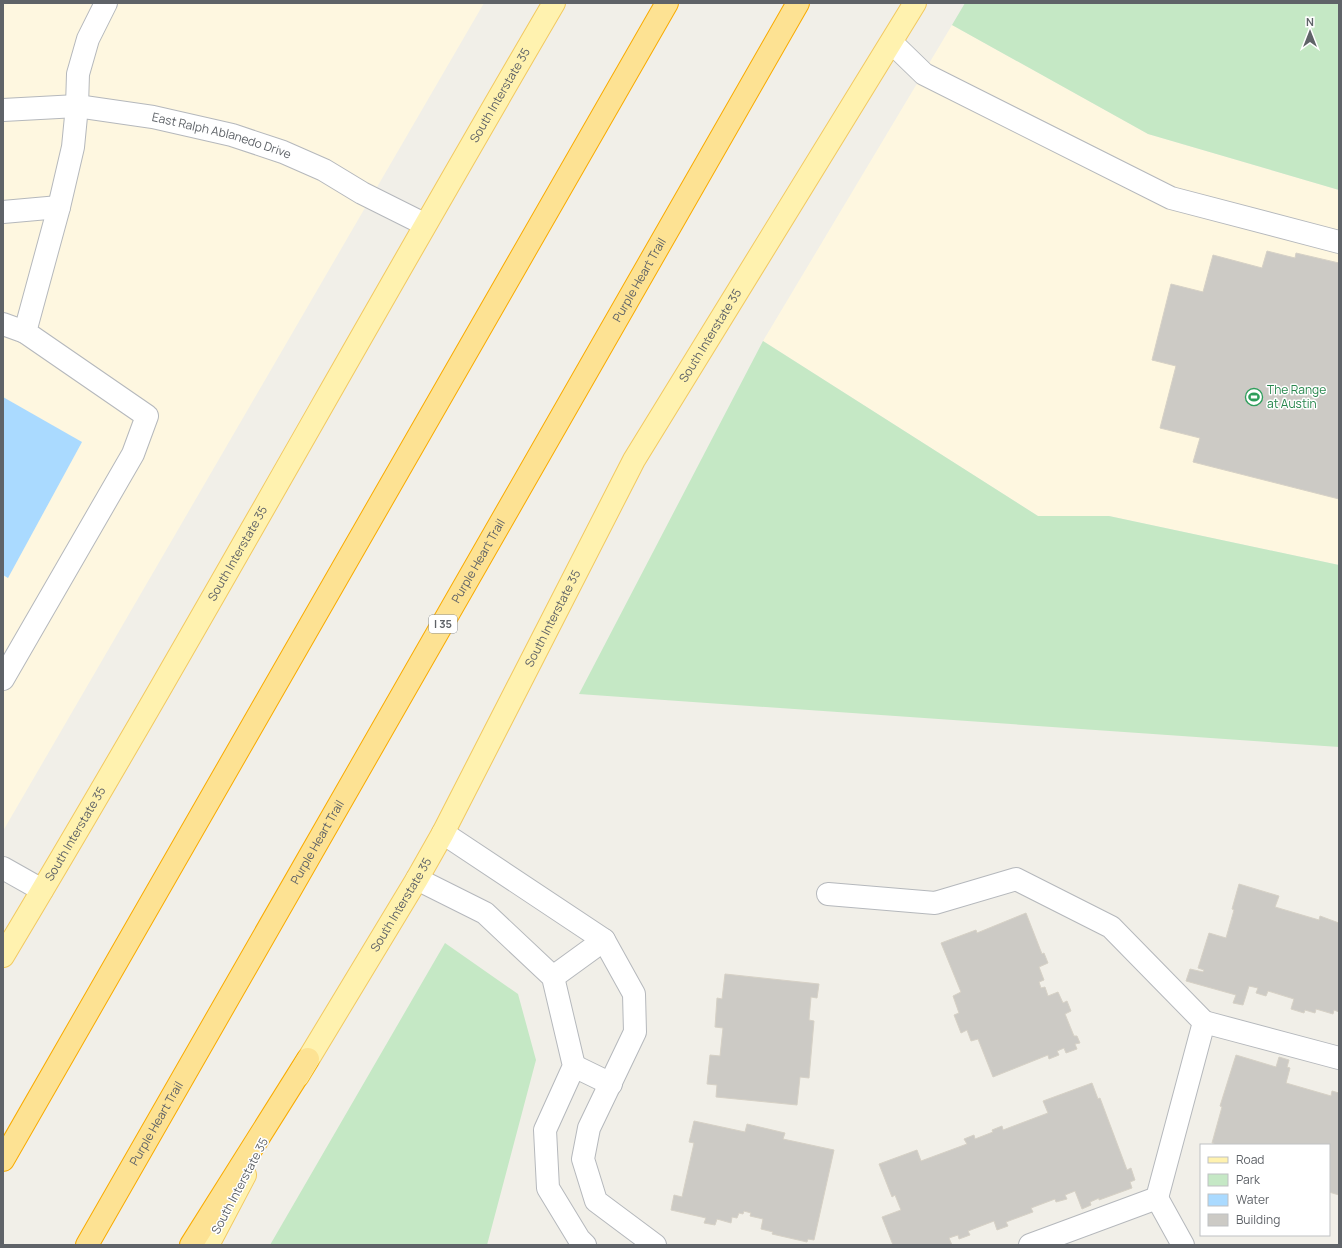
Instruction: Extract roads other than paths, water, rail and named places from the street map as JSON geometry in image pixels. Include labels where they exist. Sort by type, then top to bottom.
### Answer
[{"type":"highway","points":[[3,1160],[667,3]]},
{"type":"highway","name":"Purple Heart Trail","points":[[87,1245],[798,3]]},
{"type":"highway","points":[[191,1245],[308,1059]]},
{"type":"main road","name":"South Interstate 35","points":[[3,956],[231,565],[424,224],[554,3]]},
{"type":"main road","name":"South Interstate 35","points":[[208,1245],[308,1059],[417,879],[443,833],[634,460],[892,43],[915,3]]},
{"type":"street","points":[[25,332],[59,207],[72,147],[77,106],[78,74],[88,39],[106,3]]},
{"type":"street","points":[[892,43],[924,74],[1171,198],[1339,242]]},
{"type":"street","name":"East Ralph Ablanedo Drive","points":[[3,110],[77,106],[167,120],[232,135],[283,152],[324,170],[362,193],[424,224]]},
{"type":"street","points":[[3,212],[59,207]]},
{"type":"street","points":[[3,324],[25,332],[147,416],[133,454],[3,679]]},
{"type":"street","points":[[443,833],[604,940],[634,994],[635,1032],[589,1128],[583,1159],[596,1201],[655,1245]]},
{"type":"street","points":[[3,868],[42,890]]},
{"type":"street","points":[[417,879],[485,913],[553,977],[574,1066],[546,1130],[548,1188],[579,1239],[585,1245]]},
{"type":"street","points":[[828,894],[935,903],[1016,879],[1111,927],[1204,1022],[1339,1058]]},
{"type":"street","points":[[553,977],[604,940]]},
{"type":"street","points":[[1183,1245],[1157,1198],[1204,1022]]},
{"type":"street","points":[[574,1066],[611,1084]]},
{"type":"street","points":[[1030,1245],[1071,1238],[1157,1198]]},
{"type":"water","points":[[3,397],[82,442],[8,578],[3,575]]},
{"type":"place","name":"The Range at Austin","points":[[1254,397]]}]
